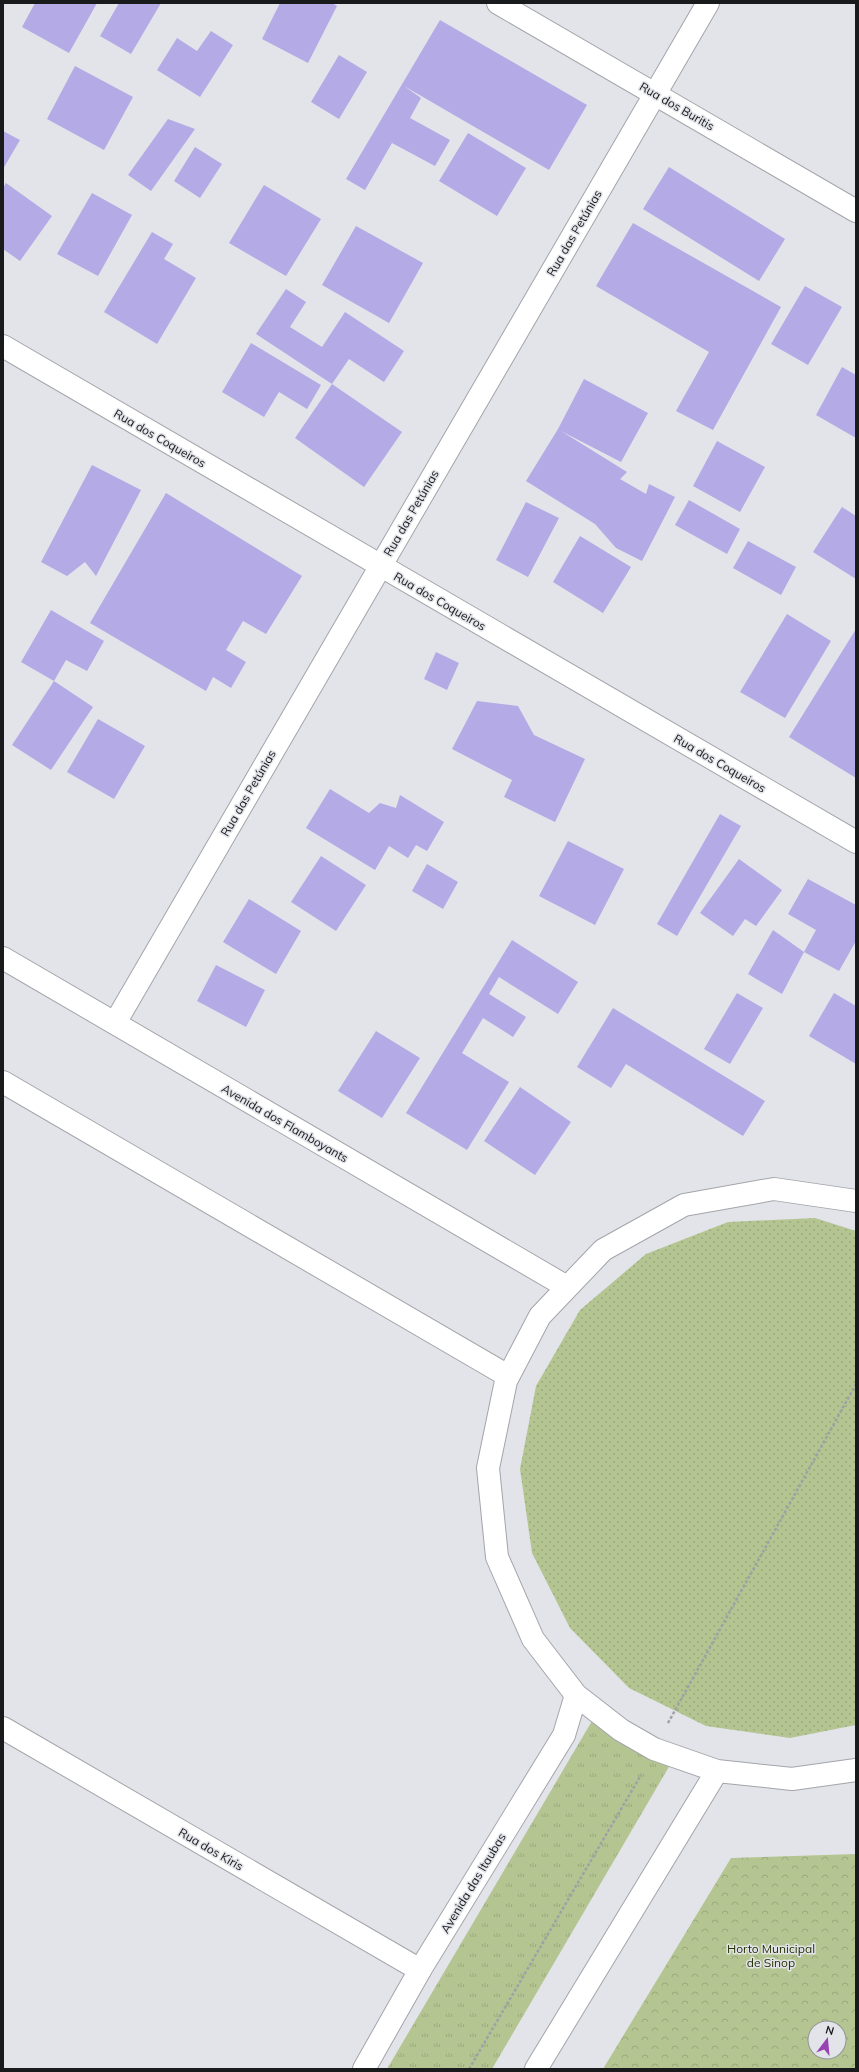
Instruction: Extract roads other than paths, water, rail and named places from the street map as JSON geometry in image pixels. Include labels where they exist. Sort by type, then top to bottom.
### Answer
[{"type":"street","name":"Rua dos Buritis","points":[[498,3],[856,211]]},
{"type":"street","name":"Rua das Petúnias","points":[[115,1023],[708,3]]},
{"type":"street","name":"Rua dos Coqueiros","points":[[3,346],[856,842]]},
{"type":"street","name":"Avenida dos Flamboyants","points":[[3,958],[567,1287]]},
{"type":"street","points":[[3,1082],[508,1376]]},
{"type":"street","points":[[856,1201],[774,1189],[684,1206],[603,1250],[540,1316],[508,1376],[488,1468],[497,1557],[533,1639],[576,1695],[621,1730],[654,1749],[717,1771],[792,1779],[856,1770]]},
{"type":"street","name":"Avenida das Itaubas","points":[[364,2069],[420,1970],[564,1735],[576,1695]]},
{"type":"street","name":"Rua dos Kiris","points":[[3,1728],[420,1970]]},
{"type":"street","points":[[536,2069],[717,1771]]},
{"type":"park label","name":"Horto Municipal de Sinop","points":[[771,1955]]}]
